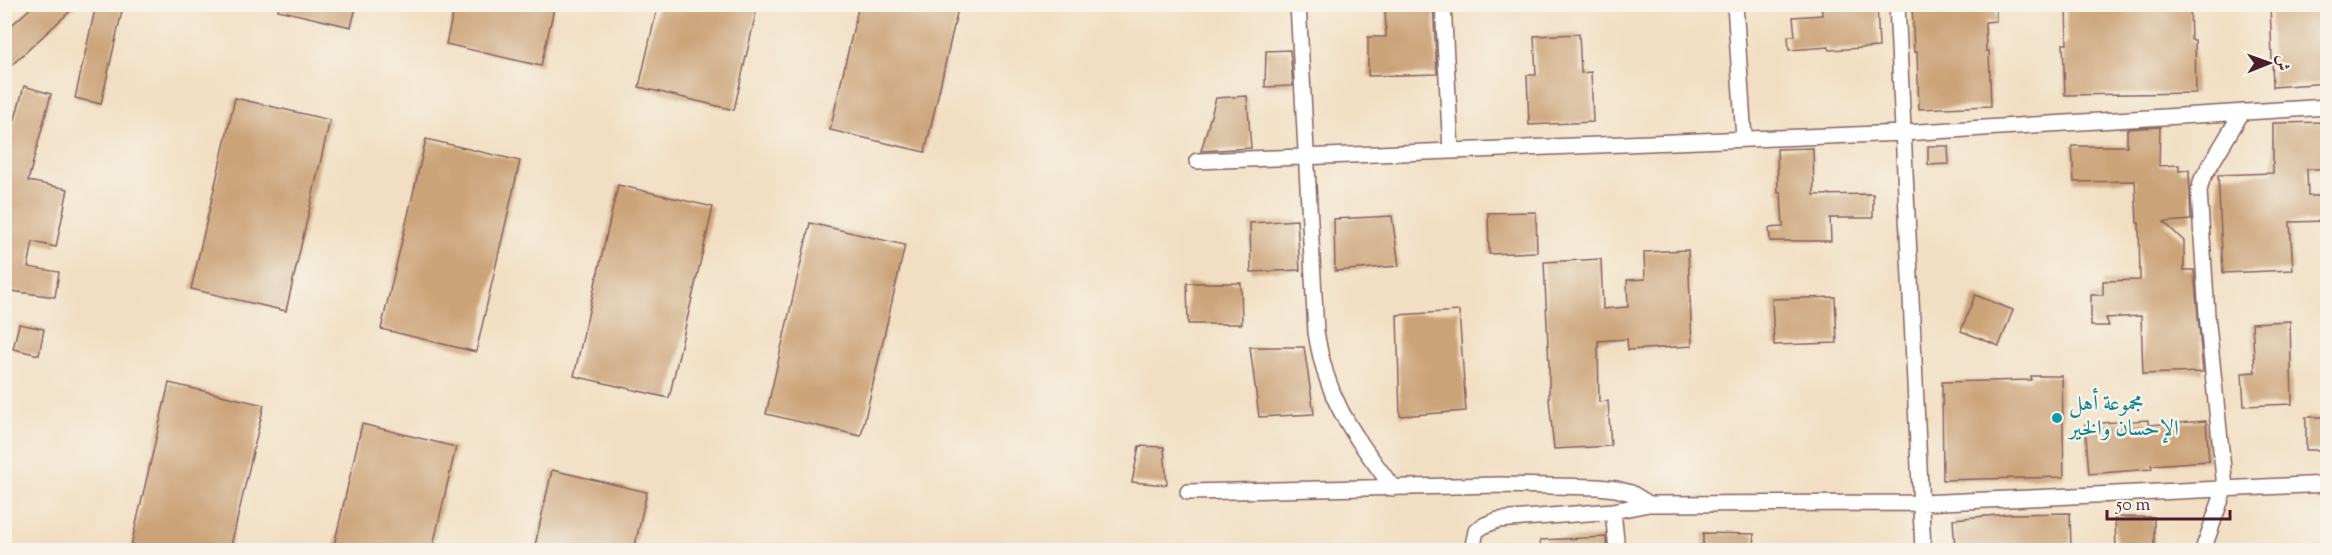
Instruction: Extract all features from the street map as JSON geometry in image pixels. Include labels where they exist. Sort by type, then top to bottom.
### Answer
[{"type":"street","points":[[1298,4],[1305,158],[1320,362],[1332,396],[1349,428],[1393,488]]},
{"type":"street","points":[[1443,4],[1451,151]]},
{"type":"street","points":[[1735,4],[1744,139]]},
{"type":"street","points":[[1897,4],[1923,550]]},
{"type":"street","points":[[1197,161],[1904,133],[2328,107]]},
{"type":"street","points":[[2204,550],[2225,488],[2207,315],[2199,191],[2202,179],[2242,112]]},
{"type":"street","points":[[1472,550],[1476,531],[1498,520],[1613,511],[1649,504],[1921,503],[2328,484]]},
{"type":"street","points":[[1188,492],[1499,485],[1598,487],[1631,493],[1649,504]]},
{"type":"street","points":[[1613,511],[1617,550]]},
{"type":"building","points":[[35,4],[78,4],[4,72],[4,32]]},
{"type":"building","points":[[279,4],[357,4],[351,27],[278,10]]},
{"type":"building","points":[[455,4],[555,4],[541,66],[446,44]]},
{"type":"building","points":[[658,4],[758,4],[734,110],[639,87]]},
{"type":"building","points":[[859,4],[959,4],[925,152],[830,130]]},
{"type":"building","points":[[1385,4],[1433,4],[1437,74],[1368,76],[1368,37],[1386,37]]},
{"type":"building","points":[[1821,4],[1877,4],[1879,47],[1789,50],[1788,36],[1795,36],[1793,17],[1822,15]]},
{"type":"building","points":[[1912,4],[1996,4],[1996,21],[1985,22],[1986,51],[1989,51],[1991,106],[1919,109]]},
{"type":"building","points":[[2066,4],[2190,4],[2191,40],[2195,40],[2196,93],[2065,95],[2063,44],[2067,44]]},
{"type":"building","points":[[2270,4],[2328,4],[2328,83],[2273,87]]},
{"type":"building","points":[[96,5],[122,11],[101,104],[75,98]]},
{"type":"building","points":[[1579,34],[1581,73],[1591,72],[1593,122],[1529,125],[1527,75],[1536,75],[1534,36]]},
{"type":"building","points":[[1290,50],[1293,86],[1265,87],[1266,51]]},
{"type":"building","points":[[24,86],[51,94],[28,181],[68,189],[56,247],[33,242],[28,267],[59,272],[55,297],[4,290],[4,159]]},
{"type":"building","points":[[1247,96],[1251,148],[1201,151],[1216,98]]},
{"type":"building","points":[[235,98],[330,120],[286,311],[191,289]]},
{"type":"building","points":[[2328,122],[2328,169],[2307,169],[2308,196],[2328,196],[2328,221],[2290,222],[2293,270],[2223,273],[2218,175],[2273,173],[2273,123]]},
{"type":"building","points":[[2160,127],[2159,166],[2179,165],[2179,171],[2189,170],[2191,220],[2164,222],[2184,241],[2184,270],[2194,270],[2203,372],[2143,374],[2141,316],[2106,318],[2109,326],[2091,326],[2091,295],[2103,295],[2103,281],[2140,280],[2139,223],[2137,223],[2135,181],[2074,182],[2072,146],[2127,146],[2127,129]]},
{"type":"building","points":[[426,139],[520,161],[476,352],[381,329]]},
{"type":"building","points":[[1928,146],[1948,146],[1949,164],[1928,165]]},
{"type":"building","points":[[1813,148],[1814,195],[1873,194],[1873,218],[1830,218],[1831,241],[1770,241],[1769,228],[1783,227],[1781,193],[1778,193],[1777,149]]},
{"type":"building","points":[[618,185],[713,207],[669,398],[574,376]]},
{"type":"building","points":[[1536,212],[1537,252],[1489,254],[1488,213]]},
{"type":"building","points":[[1392,216],[1399,266],[1335,271],[1334,219]]},
{"type":"building","points":[[1297,220],[1300,270],[1251,272],[1250,223]]},
{"type":"building","points":[[810,223],[905,245],[861,436],[766,414]]},
{"type":"building","points":[[1688,250],[1692,346],[1628,350],[1627,339],[1598,341],[1599,402],[1608,401],[1611,446],[1554,449],[1549,399],[1544,262],[1601,259],[1603,309],[1628,307],[1627,280],[1645,279],[1644,252]]},
{"type":"building","points":[[1187,283],[1241,283],[1242,324],[1188,324]]},
{"type":"building","points":[[1975,295],[2013,310],[1999,346],[1961,331]]},
{"type":"building","points":[[1835,297],[1837,343],[1774,345],[1772,299]]},
{"type":"building","points":[[1459,311],[1466,411],[1400,416],[1397,315]]},
{"type":"building","points":[[2290,321],[2292,404],[2244,406],[2242,373],[2255,372],[2252,323]]},
{"type":"building","points":[[19,324],[44,329],[39,355],[13,349]]},
{"type":"building","points":[[1250,347],[1304,347],[1314,414],[1259,417]]},
{"type":"building","points":[[2031,376],[2062,376],[2064,477],[1943,480],[1942,382],[2031,380]]},
{"type":"building","points":[[169,383],[264,405],[230,550],[130,550]]},
{"type":"building","points":[[2306,417],[2328,417],[2328,450],[2306,450]]},
{"type":"building","points":[[2148,420],[2148,425],[2206,421],[2209,461],[2151,465],[2152,469],[2089,474],[2085,424]]},
{"type":"building","points":[[362,424],[456,447],[432,550],[333,550]]},
{"type":"building","points":[[1139,446],[1164,447],[1167,485],[1132,482]]},
{"type":"building","points":[[552,470],[647,492],[634,550],[534,550]]},
{"type":"building","points":[[2070,513],[2071,550],[1955,550],[1953,519],[2009,514]]},
{"type":"building","points":[[2115,517],[2154,517],[2154,550],[2116,550]]},
{"type":"building","points":[[1703,533],[1754,534],[1755,550],[1703,550]]},
{"type":"building","points":[[1606,537],[1607,550],[1541,550],[1540,540]]},
{"type":"place","name":"مجموعة أهل الإحسان والخير","points":[[2057,418]]}]
